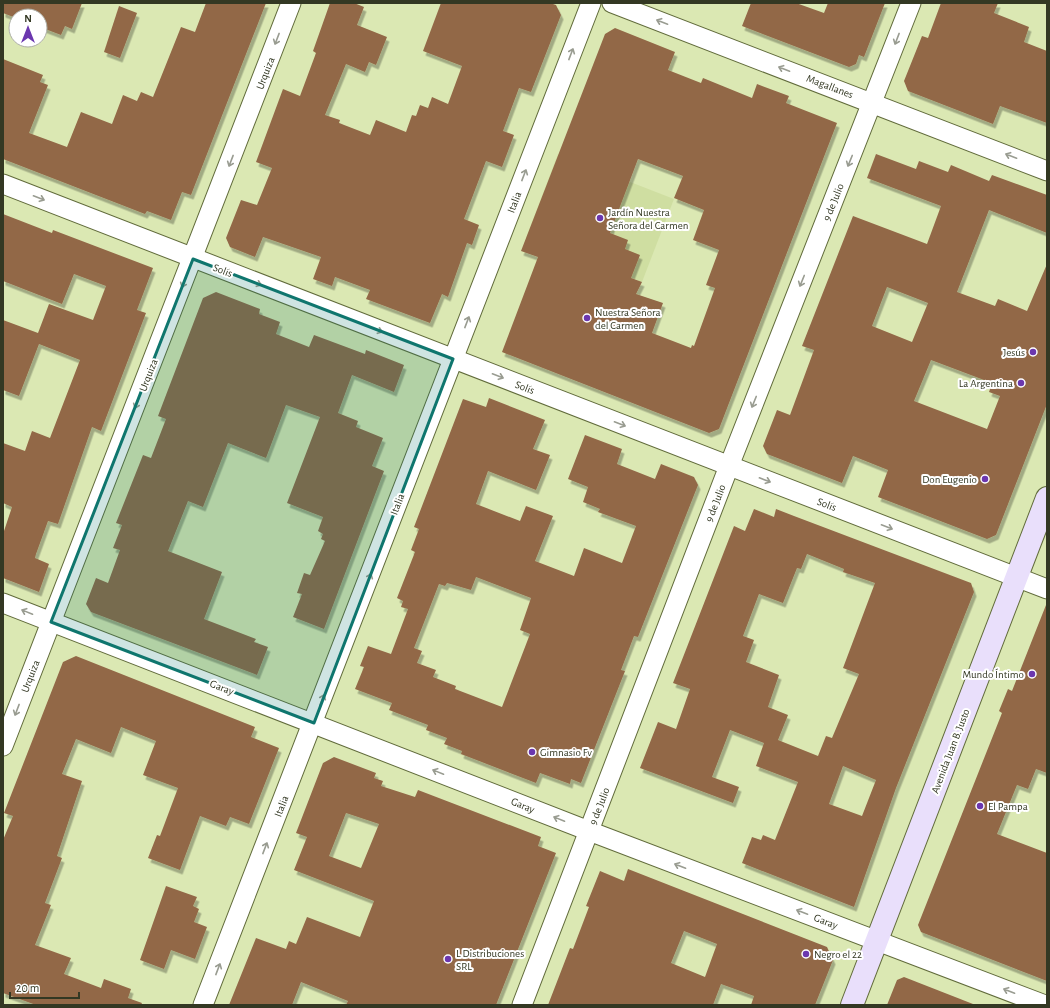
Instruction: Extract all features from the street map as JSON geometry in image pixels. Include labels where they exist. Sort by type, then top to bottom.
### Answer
[{"type":"main road","name":"Avenida Juan B. Justo","points":[[852,1005],[878,941],[1047,498]]},
{"type":"street","name":"Urquiza","points":[[3,746],[194,258],[291,3]]},
{"type":"street","name":"Italia","points":[[203,1005],[314,722],[591,3]]},
{"type":"street","name":"Magallanes","points":[[612,3],[1047,171]]},
{"type":"street","name":"9 de Julio","points":[[522,1005],[729,466],[911,3]]},
{"type":"street","name":"Solís","points":[[3,184],[1047,589]]},
{"type":"street","name":"Garay","points":[[3,603],[314,722],[589,831],[1045,1005]]},
{"type":"highlighted area","points":[[193,259],[453,359],[314,723],[51,622]]},
{"type":"shaded area","name":"Jardín Nuestra Señora del Carmen","points":[[558,154],[674,199],[642,282],[526,238]]},
{"type":"building","points":[[3,3],[82,3],[72,29],[65,26],[61,35],[48,30],[48,8],[8,8],[8,15],[3,13]]},
{"type":"building","points":[[206,3],[266,3],[191,195],[182,192],[171,220],[147,211],[145,214],[3,159],[3,59],[43,75],[40,82],[48,85],[29,133],[67,147],[81,112],[112,124],[123,95],[137,101],[141,92],[153,97],[181,27],[195,32]]},
{"type":"building","points":[[330,3],[354,3],[364,7],[357,25],[387,37],[376,65],[369,62],[365,72],[346,64],[325,115],[340,120],[339,123],[370,135],[376,120],[406,132],[412,115],[416,116],[420,105],[428,108],[432,97],[448,104],[462,66],[423,51],[441,3],[550,3],[556,5],[561,15],[531,92],[519,88],[503,131],[514,135],[502,167],[486,161],[464,219],[479,225],[472,245],[467,243],[448,297],[442,294],[430,323],[366,299],[370,290],[335,277],[332,286],[313,279],[321,257],[263,237],[255,257],[230,247],[226,238],[241,200],[257,205],[272,168],[256,162],[283,89],[300,96],[316,53],[313,51]]},
{"type":"building","points":[[751,3],[796,3],[824,13],[828,3],[885,3],[864,57],[859,55],[856,64],[849,67],[742,26]]},
{"type":"building","points":[[941,3],[998,3],[994,13],[1029,27],[1024,42],[1047,51],[1047,123],[1000,106],[993,124],[908,91],[904,81],[922,36],[928,38]]},
{"type":"building","points":[[119,6],[137,13],[120,58],[104,52]]},
{"type":"building","points":[[615,28],[675,52],[668,70],[701,83],[703,78],[752,98],[757,84],[789,96],[786,103],[837,123],[719,429],[709,433],[502,352],[538,257],[521,251],[605,34]],"holes":[[[638,159],[683,176],[674,198],[704,210],[693,240],[719,250],[706,285],[715,288],[694,346],[692,345],[691,348],[652,333],[663,303],[636,294],[642,282],[631,278],[640,255],[625,249],[628,240],[610,233]]]},
{"type":"building","points":[[876,154],[916,169],[919,161],[948,172],[951,165],[989,181],[992,175],[1047,195],[1047,233],[989,210],[957,292],[995,306],[998,299],[1027,311],[1047,264],[1047,404],[996,535],[987,539],[878,497],[888,470],[853,456],[842,483],[767,454],[763,446],[777,410],[790,415],[814,350],[802,346],[853,216],[927,244],[941,206],[867,178]],"holes":[[[887,287],[928,303],[912,342],[872,326]],[[931,360],[992,383],[989,392],[1000,396],[987,429],[914,401]]]},
{"type":"building","points":[[3,214],[52,233],[53,230],[153,268],[137,310],[146,313],[101,431],[92,427],[58,524],[48,521],[36,554],[35,558],[49,564],[39,592],[3,578],[3,534],[12,507],[3,503],[3,443],[25,451],[32,431],[50,438],[80,360],[39,344],[19,396],[3,390],[3,320],[38,333],[49,304],[93,320],[106,286],[74,274],[62,304],[3,281]]},
{"type":"building","points":[[216,292],[260,309],[259,314],[280,322],[276,334],[309,347],[314,335],[365,354],[366,350],[404,365],[394,392],[352,375],[338,413],[358,421],[356,427],[383,438],[372,466],[384,471],[324,629],[293,617],[302,594],[297,593],[304,573],[310,575],[325,541],[321,539],[323,534],[318,531],[323,517],[287,503],[320,417],[286,405],[266,458],[228,443],[203,507],[188,501],[168,551],[222,572],[204,619],[256,639],[254,642],[268,647],[257,675],[91,612],[86,604],[96,578],[108,583],[120,550],[113,548],[122,525],[116,523],[143,455],[151,458],[166,419],[158,416],[203,298]]},
{"type":"building","points":[[489,398],[545,420],[533,449],[550,455],[536,490],[488,471],[476,504],[520,521],[526,506],[553,516],[535,561],[574,576],[584,548],[622,563],[636,526],[598,512],[600,509],[583,502],[588,487],[568,479],[585,435],[622,449],[617,464],[655,479],[661,464],[694,477],[698,485],[638,637],[634,636],[621,670],[625,671],[581,783],[571,779],[570,784],[540,773],[536,783],[461,754],[462,751],[444,744],[447,738],[426,730],[428,725],[389,710],[392,703],[355,689],[364,667],[360,666],[368,646],[391,654],[408,609],[401,607],[403,601],[397,598],[415,552],[411,550],[419,529],[414,527],[463,399],[486,407]],"holes":[[[476,577],[531,598],[520,630],[530,634],[502,707],[455,689],[456,686],[433,677],[436,670],[417,663],[422,651],[414,648],[439,584],[445,586],[447,583],[471,590]]]},
{"type":"building","points":[[754,509],[774,517],[776,509],[971,583],[974,592],[896,788],[854,907],[742,863],[752,837],[761,840],[763,835],[775,840],[798,782],[756,766],[764,743],[730,730],[712,777],[739,787],[733,803],[640,768],[658,722],[676,729],[690,689],[673,683],[734,526],[745,531]],"holes":[[[807,554],[844,569],[843,572],[875,583],[843,668],[859,674],[832,738],[826,736],[818,756],[778,740],[788,715],[768,707],[779,675],[746,662],[754,640],[743,636],[759,594],[783,603],[797,568],[801,569]],[[843,766],[876,780],[862,816],[829,804]]]},
{"type":"building","points":[[1046,605],[1047,773],[1036,769],[1028,789],[1017,785],[997,834],[1047,853],[1047,981],[921,932],[918,925],[1002,713],[999,711],[1008,689],[1012,691]]},
{"type":"building","points":[[76,656],[255,727],[251,737],[279,748],[249,824],[230,817],[226,826],[200,816],[180,870],[148,858],[157,835],[160,836],[178,788],[143,775],[156,741],[121,727],[111,753],[76,739],[62,774],[82,781],[57,856],[62,858],[45,903],[51,905],[35,945],[71,958],[64,974],[101,988],[104,979],[131,989],[128,998],[142,1003],[141,1005],[36,1005],[3,993],[3,840],[13,816],[4,813],[63,662]]},
{"type":"building","points":[[334,757],[376,773],[374,778],[383,781],[381,786],[415,797],[418,790],[541,837],[538,846],[556,853],[496,1005],[346,1005],[348,1001],[301,982],[292,1005],[229,1005],[256,938],[286,949],[289,941],[296,944],[307,917],[360,937],[374,901],[294,870],[307,837],[296,833],[323,763]],"holes":[[[346,813],[379,824],[361,868],[329,856]]]},
{"type":"building","points":[[628,869],[827,947],[833,960],[815,1005],[751,1005],[754,996],[721,984],[713,1005],[548,1005],[570,948],[573,949],[589,907],[586,906],[600,871],[624,881]],"holes":[[[684,931],[717,944],[705,977],[671,963]]]},
{"type":"building","points":[[166,886],[197,897],[193,906],[199,909],[194,922],[207,927],[195,959],[171,950],[164,969],[140,960]]},
{"type":"building","points":[[904,977],[973,1005],[887,1005],[897,980]]},
{"type":"place","name":"Jardín Nuestra Señora del Carmen","points":[[600,218]]},
{"type":"place","name":"Nuestra Señora del Carmen","points":[[587,318]]},
{"type":"place","name":"Jesús","points":[[1033,352]]},
{"type":"place","name":"La Argentina","points":[[1021,383]]},
{"type":"place","name":"Don Eugenio","points":[[985,479]]},
{"type":"place","name":"Mundo Íntimo","points":[[1032,674]]},
{"type":"place","name":"Gimnasio Fv","points":[[532,752]]},
{"type":"place","name":"El Pampa","points":[[980,806]]},
{"type":"place","name":"Negro el 22","points":[[806,954]]},
{"type":"place","name":"L Distribuciones SRL","points":[[448,959]]}]
